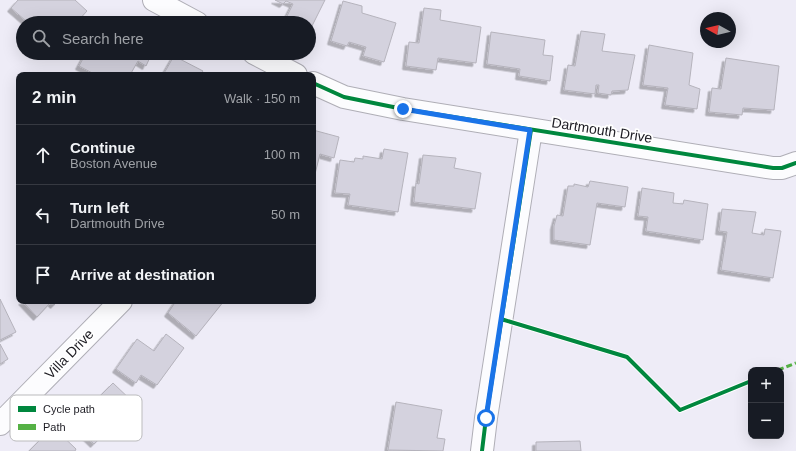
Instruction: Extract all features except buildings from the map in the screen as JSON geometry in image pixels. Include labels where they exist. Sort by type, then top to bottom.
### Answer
[{"type":"street","points":[[154,0],[184,16]]},
{"type":"street","points":[[264,60],[282,72]]},
{"type":"street","name":"Dartmouth Drive","points":[[316,84],[344,97],[530,130],[773,168],[782,168],[796,163]]},
{"type":"street","points":[[482,451],[530,130]]},
{"type":"street","name":"Villa Drive","points":[[29,395],[118,304]]},
{"type":"street","name":"Villa Drive","points":[[0,424],[10,414]]},
{"type":"marked path","points":[[784,368],[796,363]]},
{"type":"cycle path","points":[[316,84],[344,97],[403,109],[773,168],[782,168],[796,163]]},
{"type":"cycle path","points":[[482,451],[531,130]]},
{"type":"cycle path","points":[[501,319],[627,357],[680,410],[748,382]]},
{"type":"route","points":[[403,109],[530,130],[486,418]]}]
